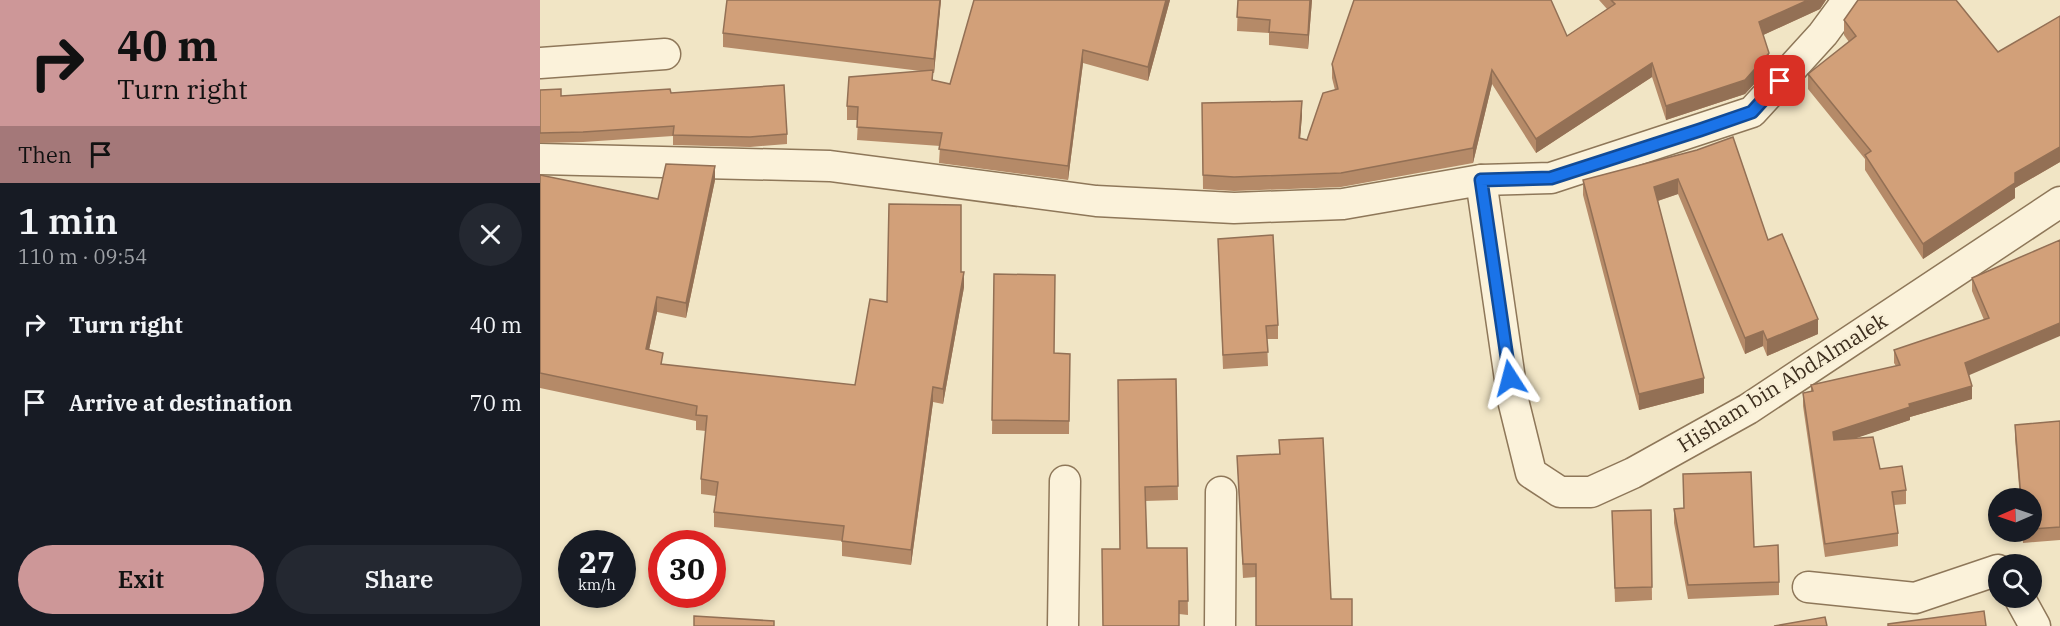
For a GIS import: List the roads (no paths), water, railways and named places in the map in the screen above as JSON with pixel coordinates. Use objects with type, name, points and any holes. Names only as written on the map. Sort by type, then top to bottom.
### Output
[{"type":"street","points":[[540,159],[830,166],[1096,201],[1234,208],[1343,204],[1481,180],[1551,178],[1752,112],[1823,34],[1848,0]]},
{"type":"street","points":[[540,63],[665,54]]},
{"type":"street","name":"Hisham bin AbdAlmalek","points":[[1481,180],[1513,400],[1531,473],[1560,492],[1591,492],[1633,473],[1748,409],[2060,202]]},
{"type":"street","points":[[1063,626],[1065,481]]},
{"type":"street","points":[[1220,626],[1221,492]]},
{"type":"street","points":[[1808,587],[1915,598],[1988,573]]},
{"type":"street","points":[[2025,608],[2035,626]]}]
